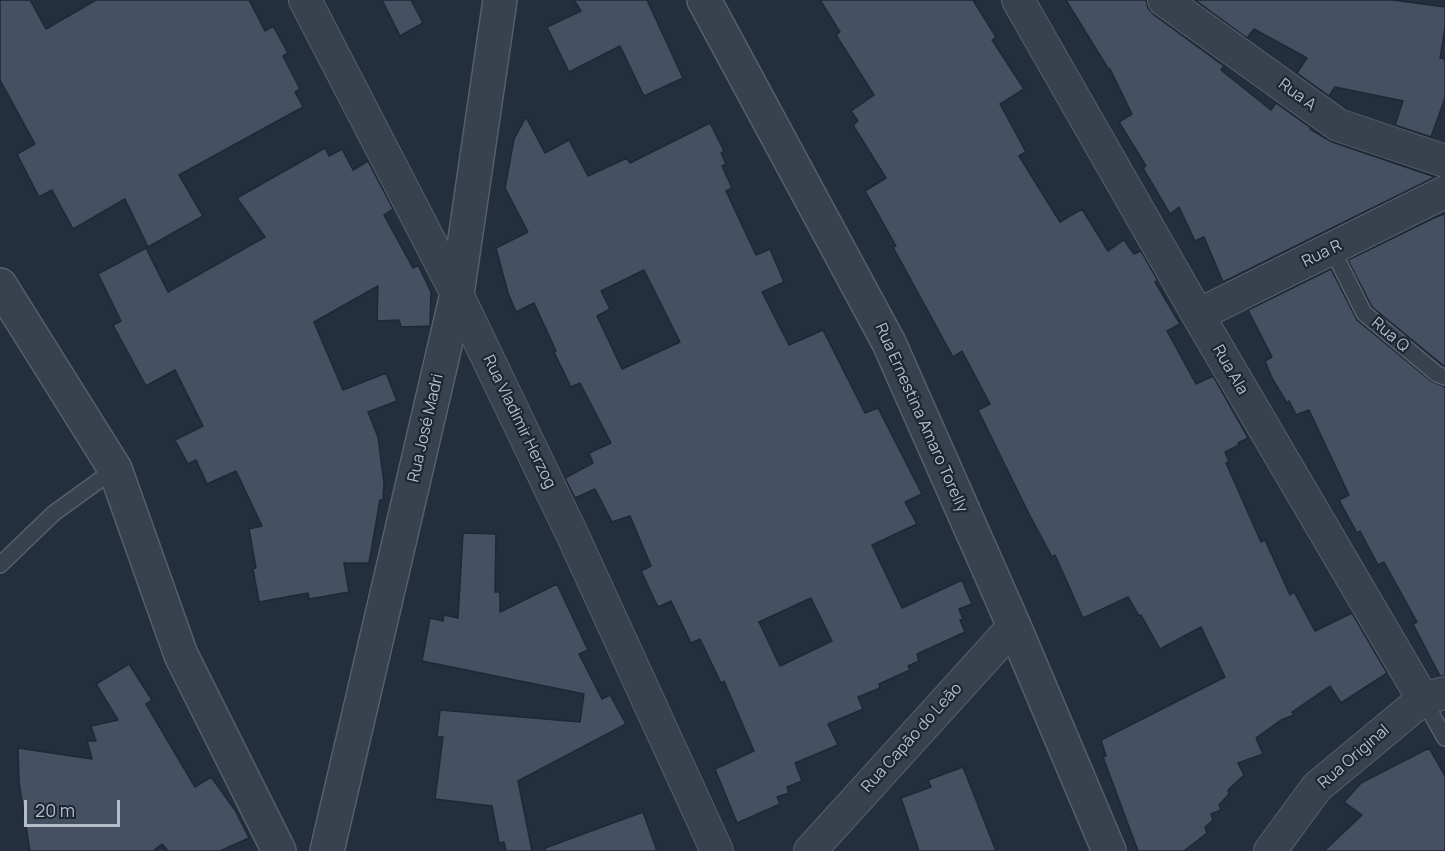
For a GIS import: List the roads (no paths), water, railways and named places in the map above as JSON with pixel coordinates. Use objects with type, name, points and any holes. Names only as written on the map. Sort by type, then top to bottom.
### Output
[{"type":"street","name":"Rua Vladimir Herzog","points":[[305,0],[458,294],[572,534],[717,851]]},
{"type":"street","name":"Rua José Madri","points":[[327,851],[458,294],[500,0]]},
{"type":"street","name":"Rua Ernestina Amaro Torelly","points":[[704,0],[889,343],[1014,626],[1109,851]]},
{"type":"street","name":"Rua Ala","points":[[1018,0],[1198,315],[1434,696]]},
{"type":"street","name":"Rua A","points":[[1164,0],[1338,125],[1445,161]]},
{"type":"street","name":"Rua R","points":[[1198,315],[1445,192]]},
{"type":"street","points":[[0,285],[115,469],[181,655],[279,851]]},
{"type":"street","name":"Rua Capão do Leão","points":[[810,851],[1014,626]]},
{"type":"street","name":"Rua Original","points":[[1270,851],[1317,787],[1434,696]]},
{"type":"lane","name":"Rua Q","points":[[1332,249],[1364,313],[1437,374],[1445,377]]},
{"type":"lane","points":[[0,565],[54,513],[115,469]]},
{"type":"lane","name":"Rua Ala","points":[[1434,696],[1445,738]]}]
